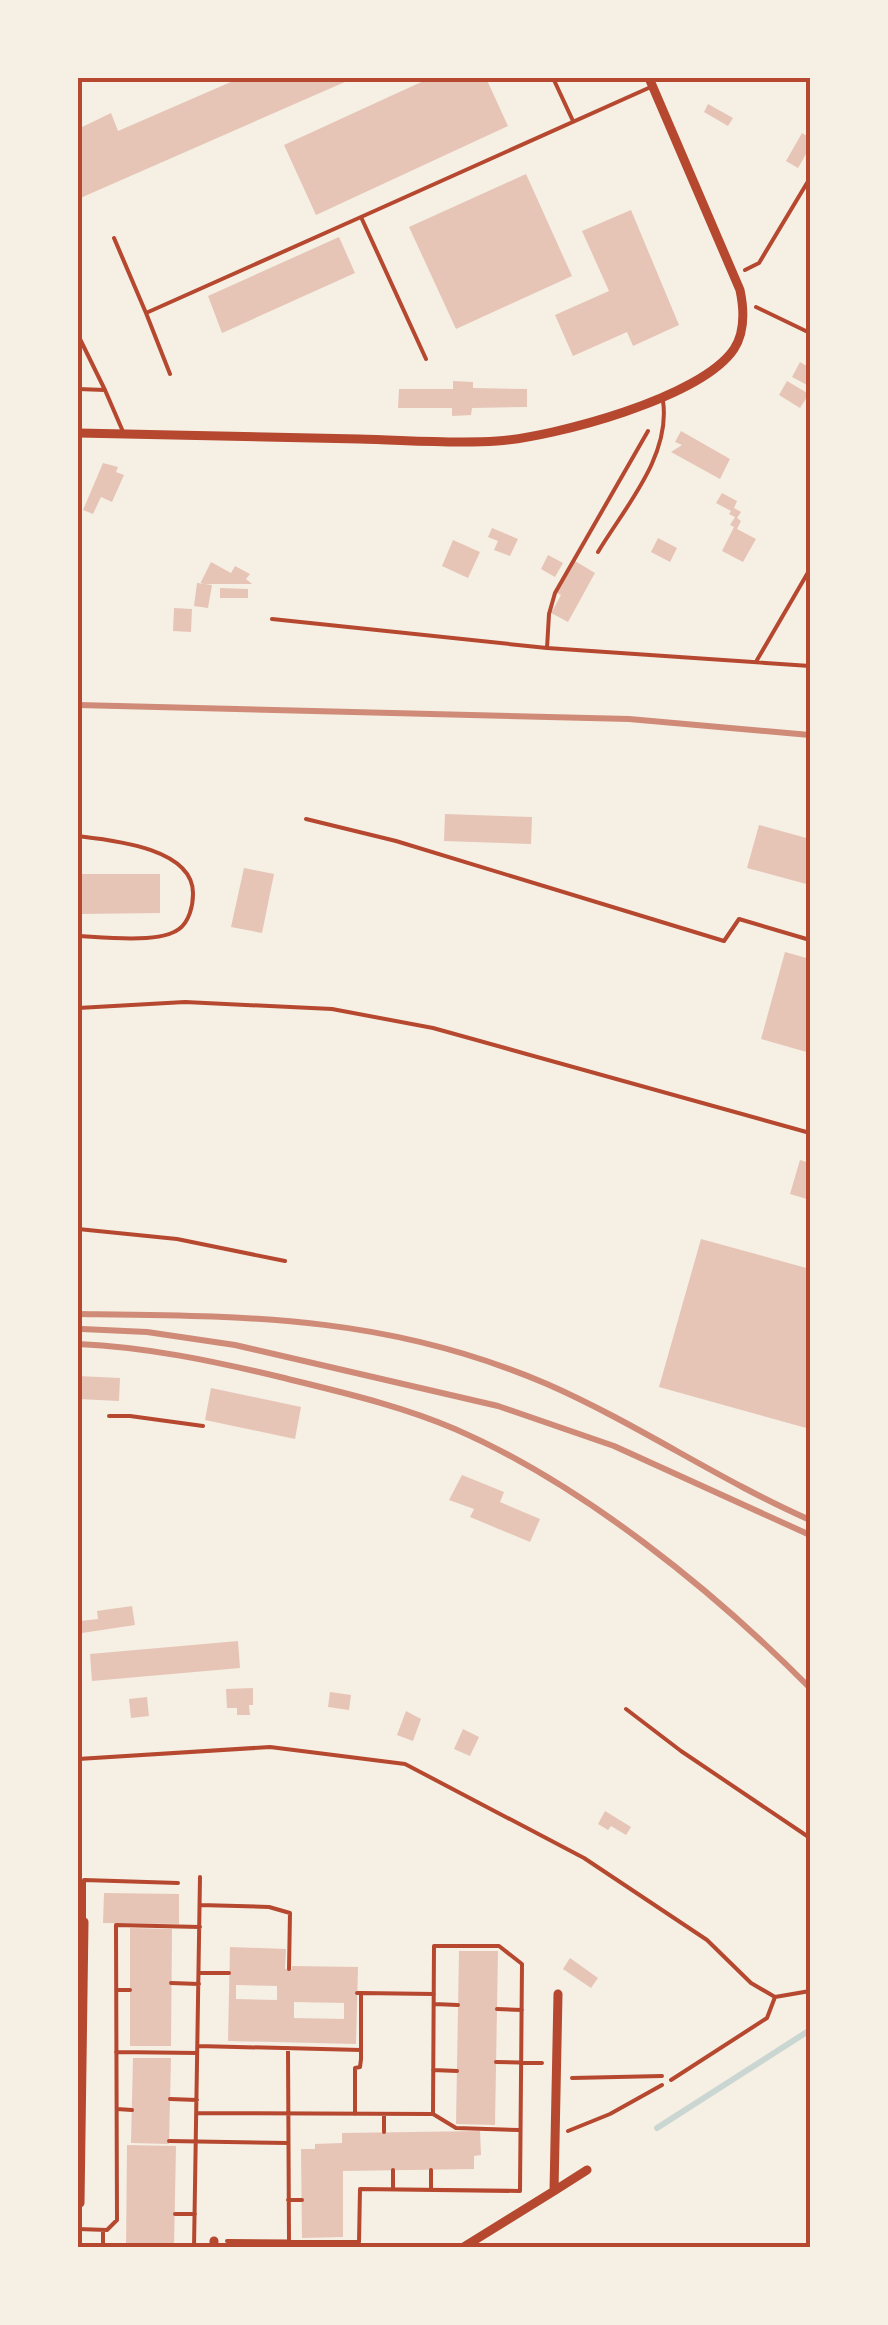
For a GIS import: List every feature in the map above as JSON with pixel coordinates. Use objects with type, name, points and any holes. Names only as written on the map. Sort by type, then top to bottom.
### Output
[{"type":"street","points":[[78,433],[494,442],[586,426],[651,402],[716,366],[739,338],[743,304],[734,271],[651,82]]},
{"type":"street","points":[[78,2202],[84,1922]]},
{"type":"street","points":[[554,2191],[558,1994]]},
{"type":"street","points":[[462,2248],[587,2170]]},
{"type":"lane","points":[[554,78],[573,121]]},
{"type":"lane","points":[[146,313],[573,121],[651,82]]},
{"type":"lane","points":[[360,217],[426,360]]},
{"type":"lane","points":[[114,238],[170,374]]},
{"type":"lane","points":[[78,335],[124,434]]},
{"type":"lane","points":[[78,389],[105,390]]},
{"type":"lane","points":[[598,552],[659,452],[666,418],[663,396]]},
{"type":"lane","points":[[306,818],[396,841],[724,941],[739,919],[810,940]]},
{"type":"lane","points":[[78,836],[125,841],[174,860],[193,884],[193,907],[179,929],[158,937],[78,936]]},
{"type":"lane","points":[[78,1008],[185,1002],[332,1009],[433,1028],[810,1134]]},
{"type":"lane","points":[[626,1709],[810,1838]]},
{"type":"lane","points":[[78,1759],[270,1747],[406,1764],[584,1858],[706,1940],[750,1982],[775,1998],[810,1990]]},
{"type":"lane","points":[[84,1922],[84,1880],[178,1883]]},
{"type":"lane","points":[[671,2080],[767,2018],[775,1998]]},
{"type":"path","points":[[734,271],[759,263],[810,178]]},
{"type":"path","points":[[743,304],[763,308],[810,333]]},
{"type":"path","points":[[548,648],[549,614],[555,592],[653,423],[651,402]]},
{"type":"path","points":[[757,661],[810,570]]},
{"type":"path","points":[[272,619],[548,648],[810,666]]},
{"type":"path","points":[[78,1228],[177,1239],[285,1261]]},
{"type":"path","points":[[109,1416],[204,1426]]},
{"type":"path","points":[[194,2248],[200,1877]]},
{"type":"path","points":[[200,1906],[269,1907],[290,1913],[289,1969]]},
{"type":"path","points":[[78,2230],[103,2230],[116,2220],[117,2212],[116,1925],[200,1927]]},
{"type":"path","points":[[214,2244],[288,2241],[359,2245],[360,2188],[520,2191],[522,1964],[499,1946],[434,1946],[433,2114]]},
{"type":"path","points":[[199,1973],[229,1973]]},
{"type":"path","points":[[172,1983],[199,1984]]},
{"type":"path","points":[[116,1990],[130,1990]]},
{"type":"path","points":[[355,2114],[354,2068],[360,2067],[361,2050],[359,1994],[434,1994]]},
{"type":"path","points":[[434,2004],[458,2005]]},
{"type":"path","points":[[497,2009],[522,2010]]},
{"type":"path","points":[[288,2048],[288,2241]]},
{"type":"path","points":[[116,2052],[361,2050]]},
{"type":"path","points":[[496,2062],[556,2063]]},
{"type":"path","points":[[433,2070],[457,2071]]},
{"type":"path","points":[[556,2079],[658,2074],[671,2080]]},
{"type":"path","points":[[555,2136],[610,2114],[671,2080]]},
{"type":"path","points":[[170,2099],[197,2100]]},
{"type":"path","points":[[117,2109],[132,2110]]},
{"type":"path","points":[[197,2113],[433,2114],[456,2128],[520,2130]]},
{"type":"path","points":[[384,2114],[384,2132]]},
{"type":"path","points":[[169,2141],[288,2143]]},
{"type":"path","points":[[392,2170],[393,2189]]},
{"type":"path","points":[[431,2170],[431,2190]]},
{"type":"path","points":[[288,2200],[302,2200]]},
{"type":"path","points":[[117,2202],[126,2202]]},
{"type":"path","points":[[117,2212],[126,2213]]},
{"type":"path","points":[[174,2214],[195,2214]]},
{"type":"path","points":[[103,2230],[103,2248]]},
{"type":"building","points":[[240,78],[354,78],[78,199],[78,149],[82,147],[78,129],[111,113],[118,131]]},
{"type":"building","points":[[430,78],[486,78],[508,126],[316,215],[284,145]]},
{"type":"building","points":[[708,104],[733,118],[728,126],[704,112]]},
{"type":"building","points":[[802,133],[810,138],[810,147],[798,168],[786,161]]},
{"type":"building","points":[[526,174],[572,276],[456,329],[409,227]]},
{"type":"building","points":[[631,210],[679,325],[633,346],[627,332],[573,356],[555,315],[609,291],[582,231]]},
{"type":"building","points":[[339,237],[355,273],[222,333],[208,296]]},
{"type":"building","points":[[800,362],[810,368],[809,386],[792,377]]},
{"type":"building","points":[[453,381],[473,382],[473,388],[527,389],[527,407],[472,408],[471,415],[452,416],[452,408],[398,408],[399,389],[453,389]]},
{"type":"building","points":[[787,381],[809,394],[800,408],[779,395]]},
{"type":"building","points":[[681,431],[730,459],[720,479],[671,452],[682,445],[675,442]]},
{"type":"building","points":[[103,463],[118,467],[116,472],[124,475],[112,502],[101,497],[93,514],[83,510]]},
{"type":"building","points":[[722,493],[737,501],[734,508],[741,512],[737,518],[741,521],[737,529],[756,539],[743,562],[722,551],[735,517],[716,503]]},
{"type":"building","points":[[492,528],[518,539],[510,556],[494,550],[498,541],[488,537]]},
{"type":"building","points":[[658,538],[677,548],[670,562],[651,552]]},
{"type":"building","points":[[453,540],[480,552],[468,578],[442,566]]},
{"type":"building","points":[[548,555],[563,563],[555,577],[541,569]]},
{"type":"building","points":[[575,561],[595,573],[568,622],[551,613]]},
{"type":"building","points":[[211,562],[231,573],[235,566],[250,574],[246,579],[252,584],[200,584]]},
{"type":"building","points":[[197,583],[212,585],[208,608],[194,606]]},
{"type":"building","points":[[220,588],[248,589],[248,598],[220,598]]},
{"type":"building","points":[[174,608],[192,609],[191,632],[173,631]]},
{"type":"building","points":[[445,814],[532,817],[531,844],[444,841]]},
{"type":"building","points":[[759,825],[810,839],[810,885],[747,868]]},
{"type":"building","points":[[244,868],[274,874],[262,933],[231,927]]},
{"type":"building","points":[[78,874],[160,874],[160,913],[78,914]]},
{"type":"building","points":[[785,952],[810,959],[810,1053],[761,1039]]},
{"type":"building","points":[[800,1160],[810,1163],[810,1200],[790,1194]]},
{"type":"building","points":[[701,1239],[810,1269],[810,1429],[659,1387]]},
{"type":"building","points":[[78,1376],[120,1378],[119,1401],[78,1399]]},
{"type":"building","points":[[211,1388],[301,1407],[295,1439],[205,1420]]},
{"type":"building","points":[[462,1475],[504,1492],[500,1502],[540,1519],[530,1542],[470,1517],[474,1509],[449,1500]]},
{"type":"building","points":[[132,1606],[135,1625],[82,1633],[80,1621],[98,1619],[97,1611]]},
{"type":"building","points":[[238,1641],[240,1668],[92,1681],[90,1654]]},
{"type":"building","points":[[253,1688],[250,1715],[237,1715],[237,1708],[227,1708],[226,1689]]},
{"type":"building","points":[[330,1692],[351,1695],[349,1710],[328,1707]]},
{"type":"building","points":[[147,1697],[149,1716],[131,1718],[129,1699]]},
{"type":"building","points":[[406,1711],[421,1719],[413,1741],[397,1735]]},
{"type":"building","points":[[463,1729],[479,1737],[470,1756],[454,1749]]},
{"type":"building","points":[[605,1811],[631,1827],[626,1835],[598,1824]]},
{"type":"building","points":[[104,1893],[179,1894],[179,1924],[103,1923]]},
{"type":"building","points":[[130,1928],[172,1929],[171,2046],[130,2046]]},
{"type":"building","points":[[230,1947],[286,1949],[285,1969],[358,1967],[356,2044],[228,2041]],"holes":[[[236,1985],[277,1986],[277,2000],[236,1999]],[[294,2002],[344,2003],[344,2019],[294,2018]]]},
{"type":"building","points":[[459,1951],[498,1951],[495,2125],[456,2124]]},
{"type":"building","points":[[570,1958],[598,1978],[591,1988],[563,1969]]},
{"type":"building","points":[[133,2058],[171,2058],[169,2144],[131,2143]]},
{"type":"building","points":[[480,2131],[481,2155],[474,2156],[474,2169],[343,2171],[343,2237],[302,2238],[301,2149],[342,2143],[342,2133]]},
{"type":"building","points":[[127,2145],[176,2146],[174,2248],[126,2248]]},
{"type":"waterway","points":[[657,2128],[810,2030]]},
{"type":"railway","points":[[78,705],[629,719],[810,735]]},
{"type":"railway","points":[[78,1314],[258,1319],[373,1332],[430,1344],[547,1384],[810,1520]]},
{"type":"railway","points":[[82,1329],[147,1332],[235,1345],[498,1406],[614,1446],[810,1535]]},
{"type":"railway","points":[[78,1344],[155,1352],[255,1371],[369,1400],[455,1429],[551,1479],[644,1543],[732,1614],[810,1688]]}]
